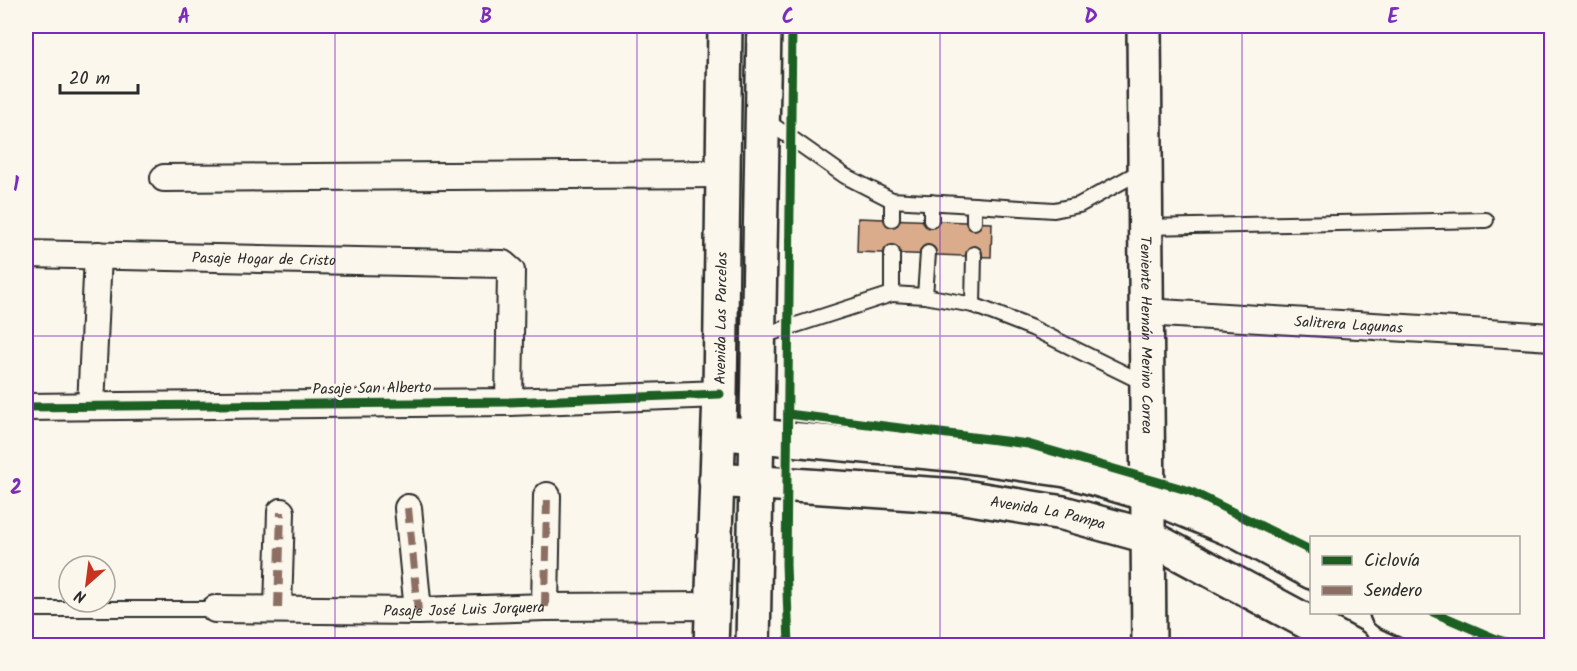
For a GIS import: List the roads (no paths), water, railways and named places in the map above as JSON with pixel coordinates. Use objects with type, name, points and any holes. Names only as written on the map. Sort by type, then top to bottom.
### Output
[{"type":"street","name":"Avenida Las Parcelas","points":[[711,645],[720,394],[725,26]]},
{"type":"street","points":[[753,645],[764,26]]},
{"type":"street","name":"Teniente Hernán Merino Correa","points":[[1144,26],[1144,312],[1149,645]]},
{"type":"street","points":[[164,178],[722,174]]},
{"type":"street","name":"Pasaje Hogar de Cristo","points":[[26,254],[503,264],[511,271],[509,402]]},
{"type":"street","points":[[91,406],[98,255]]},
{"type":"street","name":"Salitrera Lagunas","points":[[1144,312],[1551,337]]},
{"type":"street","name":"Pasaje San Alberto","points":[[26,407],[509,402],[720,394]]},
{"type":"street","points":[[718,434],[757,435],[961,455],[1055,468],[1147,494],[1238,532],[1310,571]]},
{"type":"street","name":"Avenida La Pampa","points":[[716,480],[958,496],[1063,513],[1148,536],[1352,645]]},
{"type":"street","points":[[545,606],[547,496]]},
{"type":"street","points":[[408,508],[418,611]]},
{"type":"street","points":[[278,608],[281,512]]},
{"type":"street","name":"Pasaje José Luis Jorquera","points":[[215,609],[418,611],[545,606],[712,606]]},
{"type":"street","points":[[1392,614],[1460,645]]},
{"type":"lane","points":[[762,118],[845,176],[892,200],[1054,210],[1079,205],[1144,169]]},
{"type":"lane","points":[[892,200],[892,219]]},
{"type":"lane","points":[[931,202],[931,220]]},
{"type":"lane","points":[[974,205],[974,222]]},
{"type":"lane","points":[[1144,227],[1486,220]]},
{"type":"lane","points":[[892,253],[892,294]]},
{"type":"lane","points":[[925,296],[928,253]]},
{"type":"lane","points":[[973,304],[974,254]]},
{"type":"lane","points":[[759,337],[892,294],[925,296],[973,304],[1032,328],[1146,384]]},
{"type":"lane","points":[[26,609],[215,609]]}]
